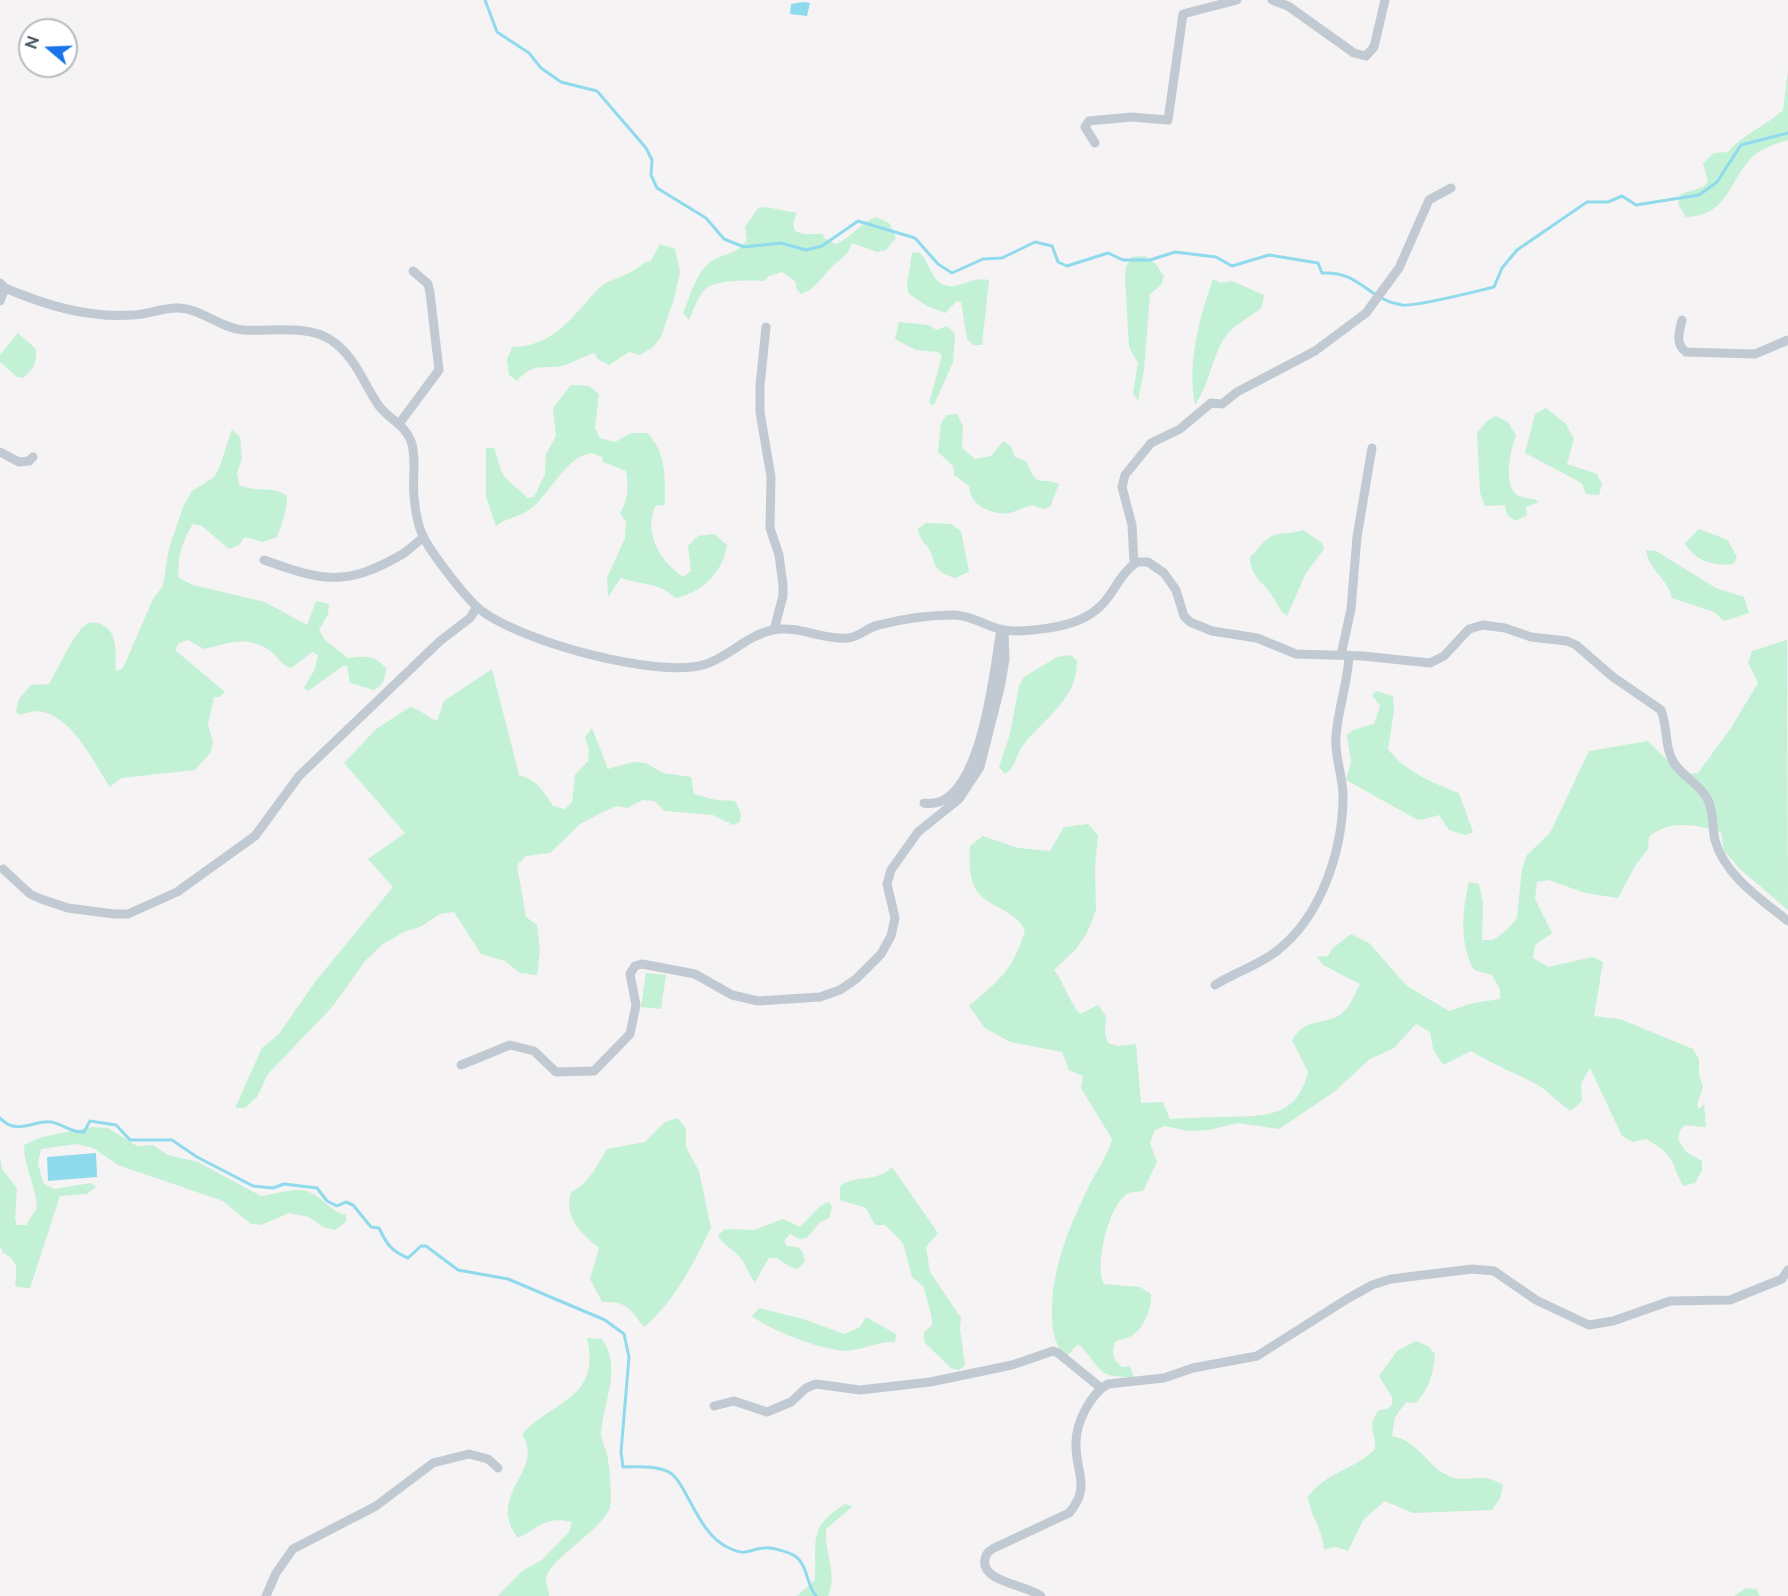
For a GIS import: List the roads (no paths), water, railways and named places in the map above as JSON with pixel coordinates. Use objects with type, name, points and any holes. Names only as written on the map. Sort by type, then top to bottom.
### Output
[{"type":"street","points":[[1095,143],[1085,127],[1089,121],[1131,117],[1168,120],[1182,14],[1237,0]]},
{"type":"street","points":[[1272,0],[1288,6],[1354,53],[1366,56],[1374,47],[1384,0]]},
{"type":"street","points":[[0,301],[3,286],[52,307],[97,314],[135,315],[176,307],[235,329],[306,331],[320,334],[346,352],[358,368],[379,406],[408,434],[412,448],[415,508],[423,538],[477,607],[494,618],[556,645],[623,663],[683,668],[706,664],[740,643],[774,630],[789,629],[844,638],[857,636],[880,624],[954,615],[1002,630],[1055,627],[1085,617],[1106,602],[1134,563],[1132,525],[1122,487],[1129,469],[1151,443],[1180,429],[1211,403],[1222,404],[1237,392],[1315,351],[1366,313],[1406,257],[1429,200],[1451,188]]},
{"type":"street","points":[[399,424],[439,370],[428,284],[413,271]]},
{"type":"street","points":[[1682,320],[1678,340],[1680,348],[1686,352],[1755,354],[1788,339]]},
{"type":"street","points":[[766,327],[760,405],[771,477],[770,528],[779,555],[783,585],[774,630]]},
{"type":"street","points":[[1215,985],[1269,957],[1287,943],[1315,903],[1327,878],[1343,821],[1344,795],[1336,753],[1336,736],[1347,686],[1345,655],[1357,537],[1372,447]]},
{"type":"street","points":[[0,452],[19,462],[33,458]]},
{"type":"street","points":[[264,560],[299,573],[347,578],[402,555],[423,538]]},
{"type":"street","points":[[1134,563],[1148,562],[1164,573],[1176,590],[1184,616],[1200,628],[1257,638],[1296,654],[1345,655],[1430,663],[1444,656],[1469,629],[1483,625],[1531,636],[1567,641],[1580,647],[1613,677],[1661,710],[1668,750],[1674,763],[1707,796],[1711,807],[1715,840],[1722,857],[1738,878],[1788,921]]},
{"type":"street","points":[[3,869],[30,894],[68,908],[128,914],[177,892],[255,836],[298,776],[440,641],[470,618],[477,607]]},
{"type":"street","points":[[924,803],[936,802],[947,797],[969,772],[988,707],[1002,630]]},
{"type":"street","points":[[461,1065],[510,1045],[534,1051],[556,1072],[594,1071],[630,1034],[636,1005],[630,974],[635,966],[642,964],[695,974],[745,1000],[807,999],[831,994],[846,987],[881,954],[891,936],[895,918],[887,884],[891,870],[918,832],[950,808],[975,777],[1000,688],[1005,660],[1002,630]]},
{"type":"street","points":[[1041,1596],[1033,1590],[992,1576],[984,1564],[986,1556],[994,1548],[1069,1513],[1076,1505],[1082,1487],[1076,1442],[1083,1416],[1101,1388],[1108,1384],[1164,1378],[1193,1368],[1257,1356],[1347,1299],[1372,1285],[1391,1279],[1472,1269],[1494,1271],[1536,1300],[1589,1325],[1613,1321],[1670,1301],[1730,1300],[1778,1281],[1788,1270]]},
{"type":"street","points":[[714,1406],[734,1401],[767,1412],[791,1402],[806,1388],[816,1384],[860,1390],[930,1382],[1012,1365],[1053,1351],[1101,1388]]},
{"type":"street","points":[[266,1596],[276,1573],[293,1549],[376,1506],[433,1463],[469,1454],[488,1459],[498,1468]]},
{"type":"water","points":[[810,3],[807,16],[790,14],[791,4]]},
{"type":"water","points":[[96,1153],[97,1177],[48,1181],[47,1157]]},
{"type":"waterway","points":[[485,0],[497,32],[529,53],[541,68],[561,82],[597,91],[646,148],[652,160],[651,175],[657,188],[706,218],[724,239],[744,247],[781,243],[806,250],[822,246],[858,221],[915,238],[938,264],[952,273],[983,259],[1002,258],[1035,242],[1052,246],[1058,262],[1067,266],[1108,253],[1123,260],[1150,260],[1175,252],[1216,257],[1232,266],[1269,255],[1318,263],[1322,273],[1346,276],[1390,302],[1402,305],[1420,304],[1494,287],[1502,268],[1517,250],[1587,202],[1608,202],[1622,196],[1636,205],[1699,195],[1717,182],[1741,145],[1788,133]]},
{"type":"waterway","points":[[0,1118],[13,1126],[51,1122],[79,1132],[84,1132],[90,1121],[116,1125],[130,1140],[172,1140],[197,1157],[253,1186],[273,1188],[284,1184],[317,1188],[327,1201],[337,1206],[346,1202],[353,1205],[371,1227],[379,1228],[393,1249],[408,1258],[421,1246],[426,1246],[458,1270],[508,1279],[605,1320],[624,1334],[629,1357],[621,1452],[623,1467],[653,1467],[669,1472],[681,1486],[709,1532],[729,1548],[744,1552],[771,1548],[795,1556],[805,1569],[816,1596]]}]
